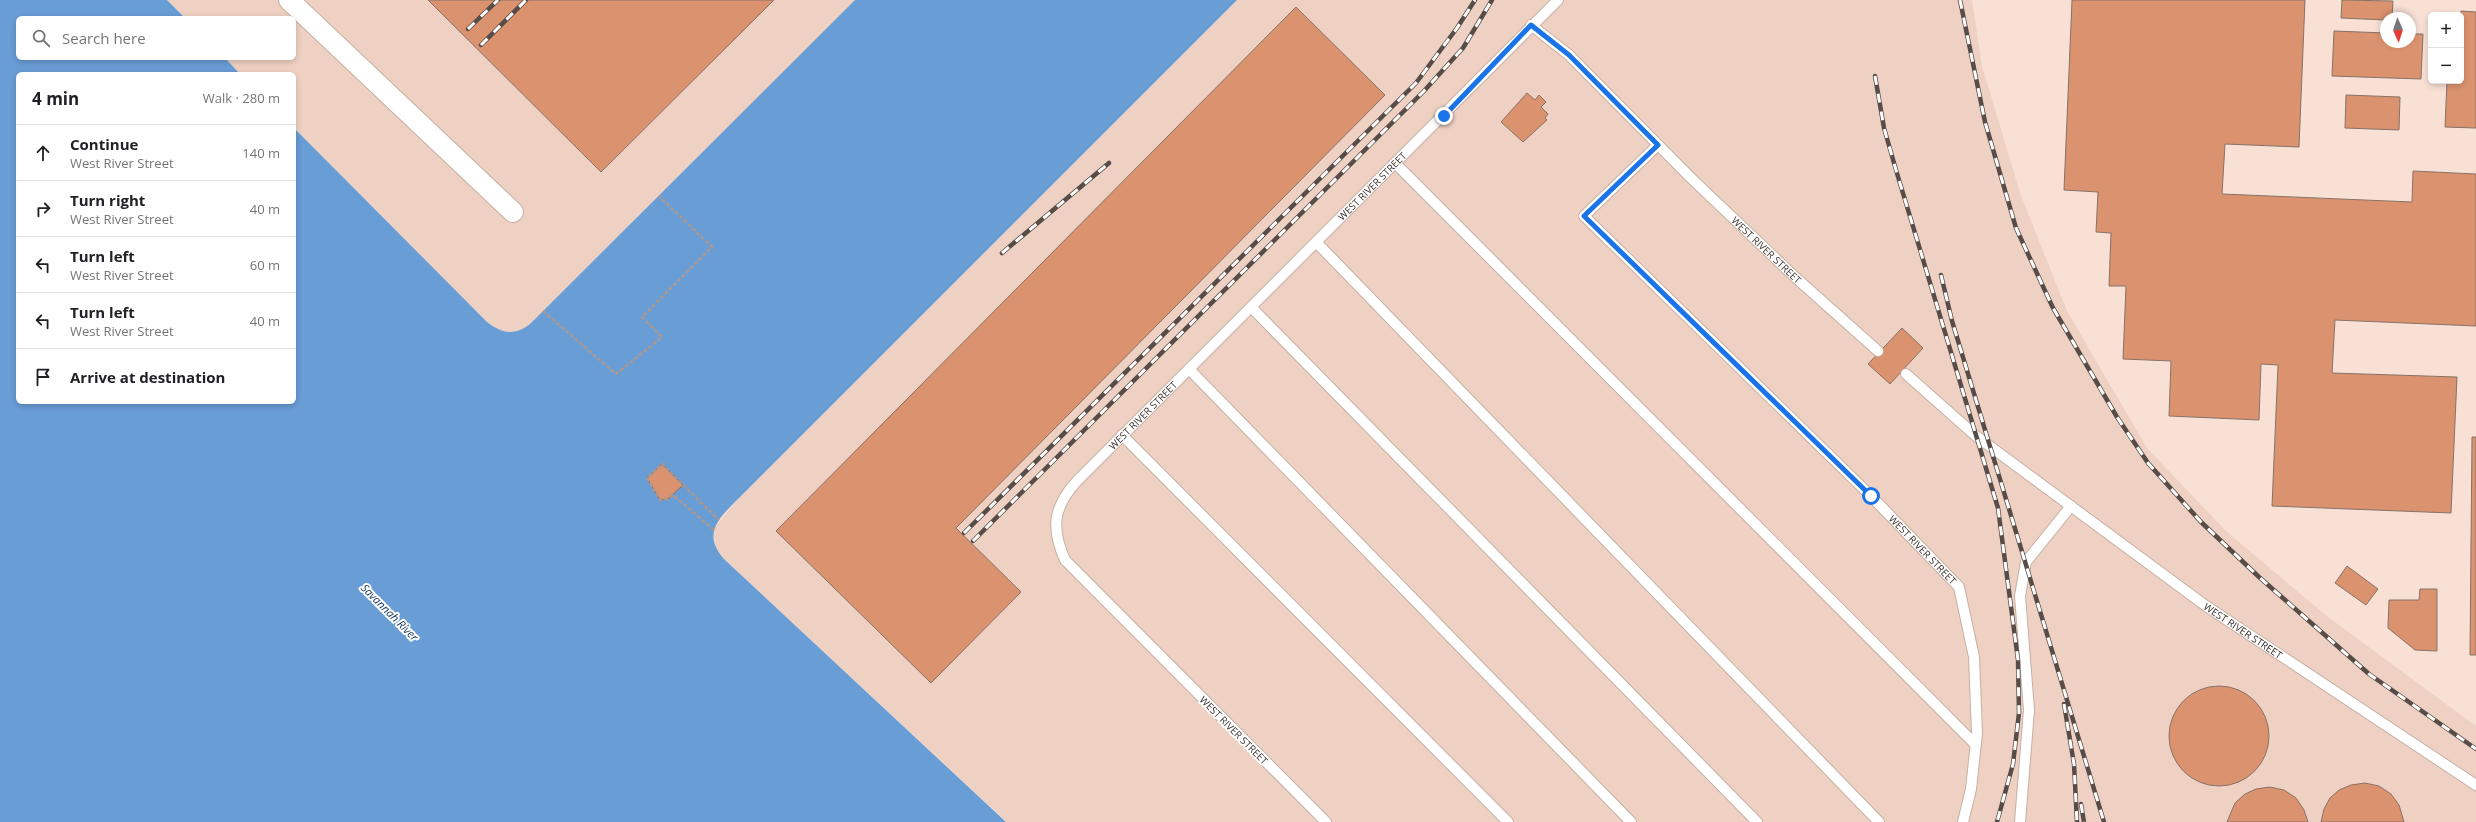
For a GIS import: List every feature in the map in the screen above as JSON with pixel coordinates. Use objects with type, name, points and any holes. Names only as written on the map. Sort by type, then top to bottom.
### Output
[{"type":"street","points":[[289,0],[513,212]]},
{"type":"lane","name":"WEST RIVER STREET","points":[[1326,822],[1065,560],[1057,542],[1056,514],[1063,496],[1122,435],[1531,25],[1558,0]]},
{"type":"lane","name":"WEST RIVER STREET","points":[[1531,25],[1569,55],[1658,145],[1795,277],[1878,351]]},
{"type":"lane","name":"WEST RIVER STREET","points":[[1658,145],[1584,216],[1871,496],[1959,587],[1974,657],[1975,744],[1971,789],[1964,822]]},
{"type":"lane","points":[[1395,163],[1975,744]]},
{"type":"lane","points":[[1316,242],[1879,822]]},
{"type":"lane","points":[[1251,306],[1757,822]]},
{"type":"lane","points":[[1189,369],[1631,822]]},
{"type":"lane","name":"WEST RIVER STREET","points":[[1906,374],[1976,436],[2206,606],[2476,785]]},
{"type":"lane","points":[[1122,435],[1508,822]]},
{"type":"lane","points":[[2020,822],[2029,710],[2020,596],[2026,562],[2071,506]]},
{"type":"path","points":[[544,311],[616,374],[662,337],[642,317],[712,247],[659,196]]},
{"type":"path","points":[[714,530],[673,495],[668,499],[660,500],[647,478],[662,464],[719,520]]},
{"type":"shaded area","points":[[167,0],[855,0],[531,323],[520,331],[509,332],[497,330],[487,322],[296,130],[296,72],[238,72],[227,60],[296,60],[296,16],[183,16]]},
{"type":"shaded area","points":[[1237,0],[1972,0],[1982,66],[2020,193],[2067,311],[2147,448],[2227,532],[2328,617],[2476,726],[2476,822],[1007,822],[725,560],[716,548],[713,534],[715,527],[738,499]]},
{"type":"water","name":"Savannah River","points":[[0,0],[167,0],[183,16],[16,16],[16,60],[227,60],[238,72],[16,72],[16,404],[296,404],[296,130],[487,322],[498,329],[514,332],[531,323],[855,0],[1237,0],[731,506],[715,527],[714,542],[718,551],[725,560],[1006,822],[0,822]]},
{"type":"building","points":[[428,0],[774,0],[601,172]]},
{"type":"building","points":[[2072,0],[2305,0],[2299,147],[2225,144],[2222,194],[2412,202],[2413,171],[2476,174],[2476,326],[2335,320],[2332,373],[2457,377],[2451,513],[2272,506],[2278,365],[2261,364],[2259,420],[2169,416],[2171,361],[2123,359],[2126,286],[2109,286],[2111,233],[2096,232],[2098,192],[2064,190]]},
{"type":"building","points":[[2342,0],[2393,1],[2392,12],[2380,12],[2380,20],[2341,18]]},
{"type":"building","points":[[1296,7],[1385,95],[956,528],[1021,592],[931,683],[776,531]]},
{"type":"building","points":[[2461,11],[2476,12],[2476,128],[2445,127],[2447,84],[2464,84],[2464,12]]},
{"type":"building","points":[[2334,31],[2380,33],[2380,48],[2416,48],[2416,34],[2423,34],[2421,79],[2332,76]]},
{"type":"building","points":[[1527,93],[1535,100],[1539,95],[1546,102],[1541,107],[1548,114],[1545,118],[1547,120],[1523,142],[1501,122]]},
{"type":"building","points":[[2346,95],[2400,97],[2399,130],[2345,128]]},
{"type":"building","points":[[1902,328],[1923,348],[1890,384],[1868,364]]},
{"type":"building","points":[[2472,437],[2476,437],[2476,655],[2470,655]]},
{"type":"building","points":[[662,464],[683,485],[668,499],[660,500],[647,478]]},
{"type":"building","points":[[2347,566],[2378,589],[2366,605],[2335,583]]},
{"type":"building","points":[[2420,589],[2437,589],[2437,651],[2415,650],[2388,628],[2389,600],[2419,600]]},
{"type":"building","points":[[2219,686],[2238,690],[2254,701],[2265,717],[2269,736],[2265,755],[2254,771],[2238,782],[2219,786],[2200,782],[2184,771],[2173,755],[2169,736],[2173,717],[2184,701],[2200,690]]},
{"type":"building","points":[[2365,783],[2379,786],[2391,794],[2399,805],[2404,822],[2321,822],[2324,809],[2330,798],[2339,790],[2351,785]]},
{"type":"building","points":[[2270,787],[2284,790],[2296,798],[2304,810],[2308,822],[2227,822],[2235,803],[2245,794],[2256,789]]},
{"type":"railway","points":[[468,29],[498,0]]},
{"type":"railway","points":[[481,45],[526,0]]},
{"type":"railway","points":[[964,533],[1416,83],[1457,28],[1475,0]]},
{"type":"railway","points":[[973,541],[1424,91],[1463,48],[1492,0]]},
{"type":"railway","points":[[1960,0],[1985,122],[2016,228],[2053,308],[2117,417],[2148,463],[2201,522],[2259,577],[2369,674],[2476,749]]},
{"type":"railway","points":[[1875,76],[1884,128],[1998,508],[2018,660],[2019,713],[2013,764],[1997,822]]},
{"type":"railway","points":[[1002,253],[1109,163]]},
{"type":"railway","points":[[1941,275],[1952,321],[2104,822]]},
{"type":"railway","points":[[2064,704],[2074,764],[2077,822]]},
{"type":"railway","points":[[2081,804],[2084,822]]},
{"type":"route","points":[[1444,116],[1531,25],[1569,55],[1658,145],[1584,216],[1871,496]]}]
